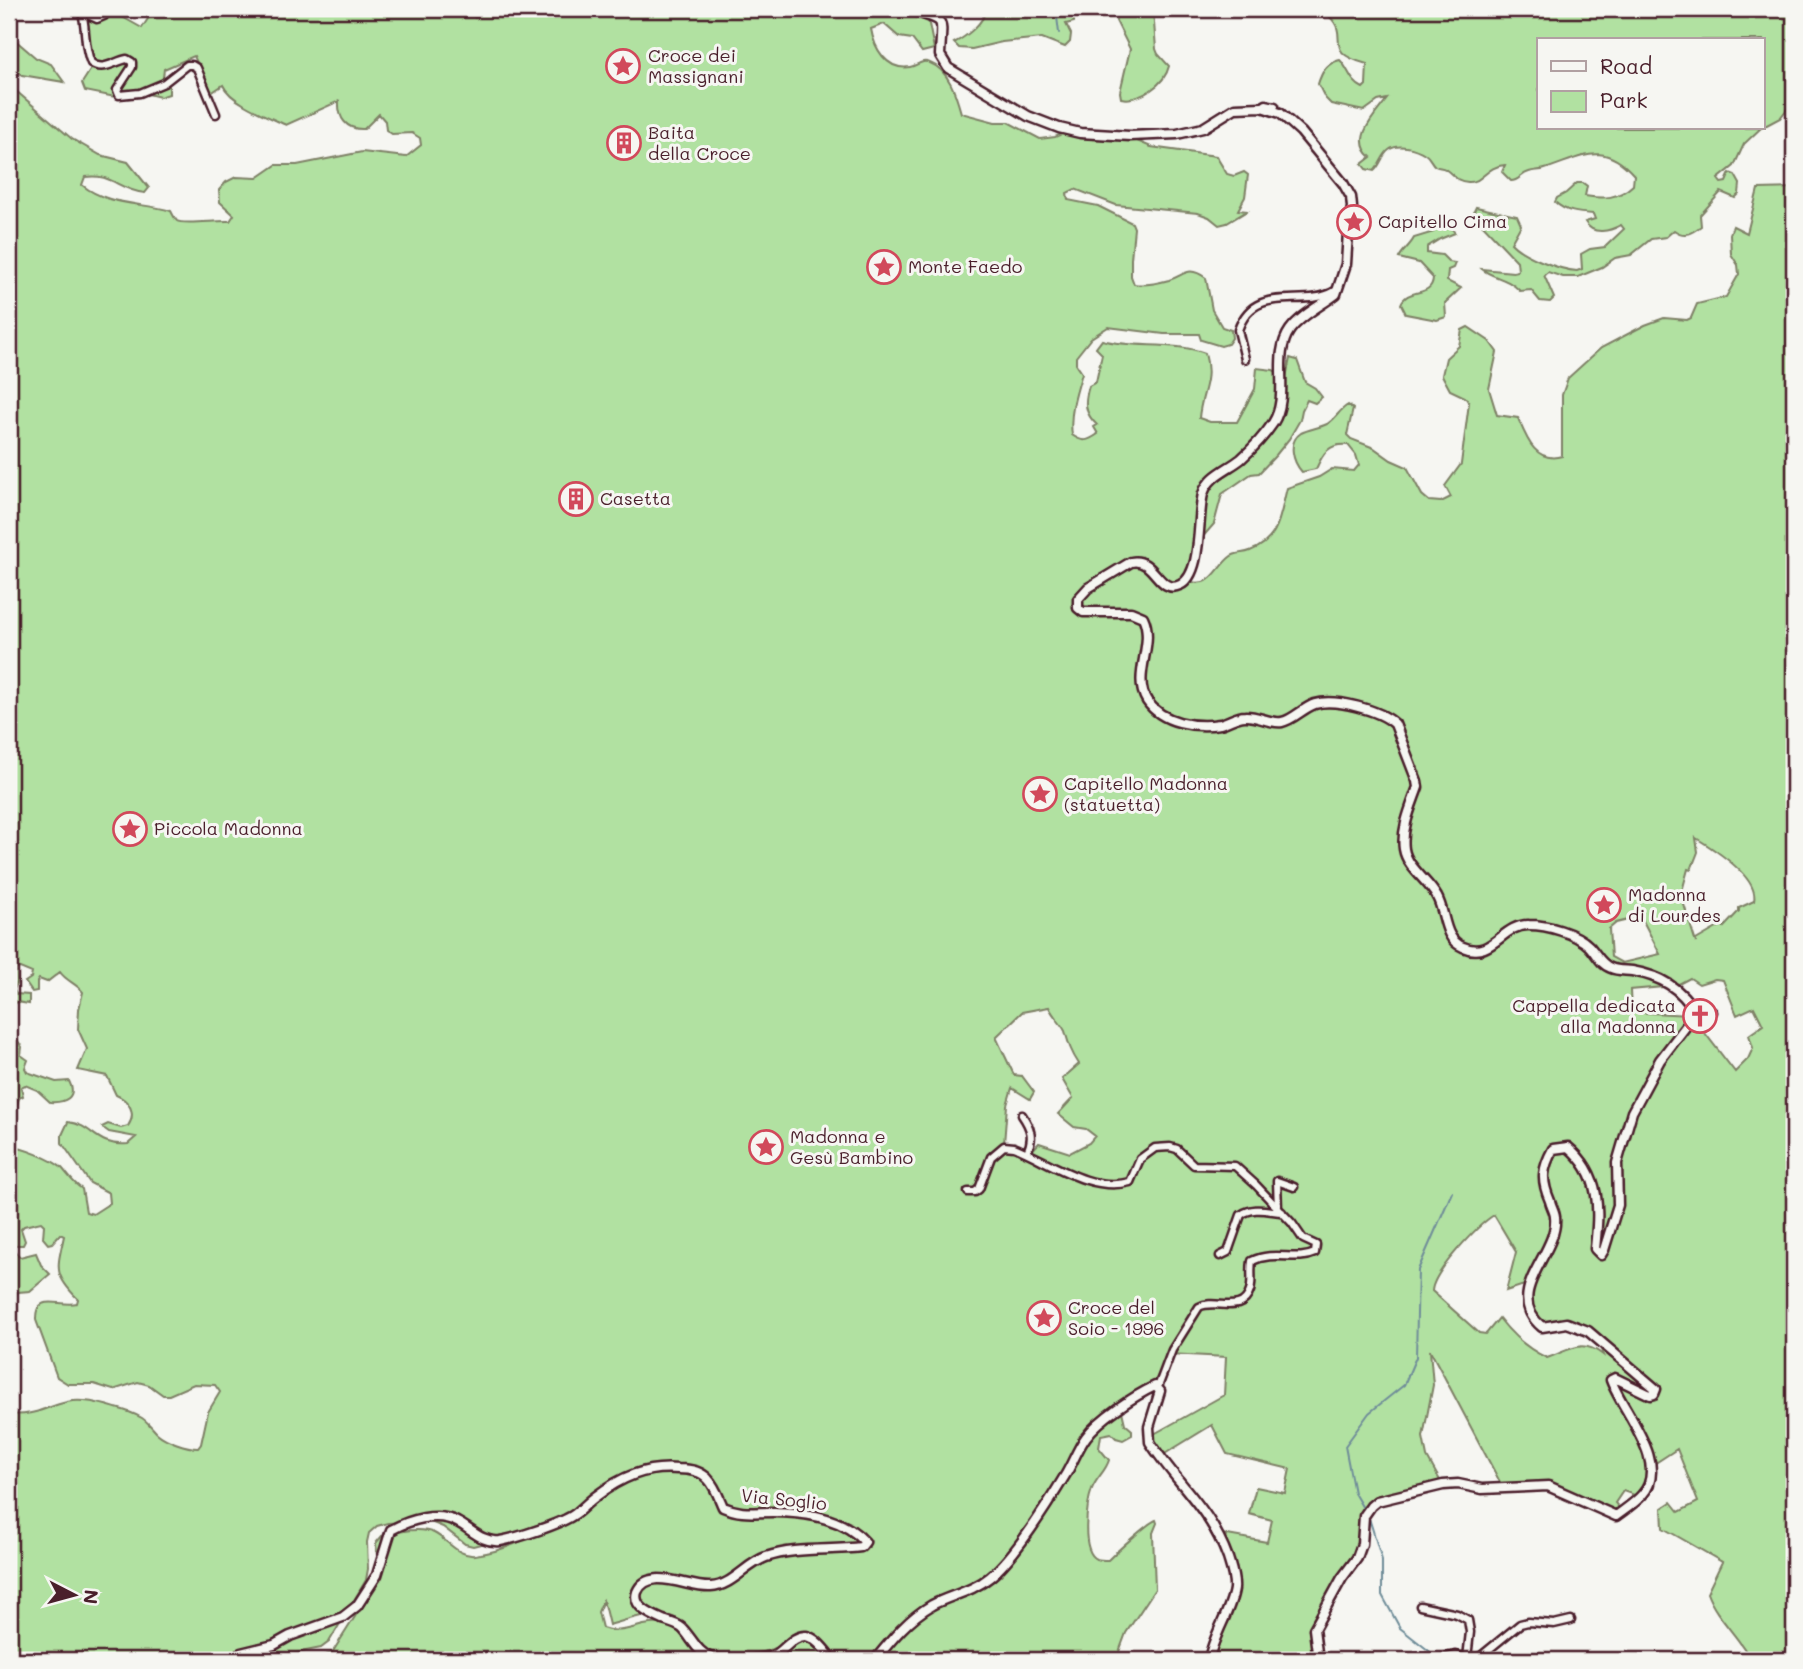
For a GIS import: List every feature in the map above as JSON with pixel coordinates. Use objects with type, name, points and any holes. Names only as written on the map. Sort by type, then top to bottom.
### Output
[{"type":"street","points":[[82,10],[97,19],[104,16],[108,9]]},
{"type":"street","points":[[909,9],[932,15],[941,23],[943,33],[940,55],[948,68],[1019,111],[1059,128],[1080,133],[1118,136],[1177,134],[1202,128],[1235,108],[1262,107],[1280,113],[1296,126],[1349,194],[1352,204],[1346,264],[1339,288],[1336,294],[1299,320],[1285,338],[1280,409],[1272,424],[1241,458],[1217,474],[1203,491],[1196,560],[1189,578],[1179,586],[1169,586],[1163,583],[1147,564],[1132,562],[1088,588],[1078,599],[1078,608],[1083,612],[1131,612],[1143,617],[1147,634],[1142,675],[1144,696],[1154,709],[1170,720],[1196,724],[1221,724],[1247,715],[1280,722],[1317,704],[1331,703],[1348,705],[1388,718],[1395,724],[1418,780],[1405,828],[1404,849],[1406,856],[1439,900],[1450,936],[1463,947],[1474,950],[1486,949],[1513,928],[1531,925],[1577,937],[1587,943],[1603,963],[1611,968],[1653,975],[1675,988],[1688,999],[1696,1013]]},
{"type":"street","points":[[82,10],[87,55],[91,63],[101,67],[127,59],[132,62],[132,68],[117,90],[119,95],[141,93],[164,83],[187,65],[192,65],[197,68],[216,114]]},
{"type":"street","points":[[1262,107],[1266,104],[1275,106]]},
{"type":"street","points":[[1245,359],[1238,330],[1246,313],[1255,306],[1281,298],[1313,299],[1339,288]]},
{"type":"street","points":[[1696,1013],[1713,1012]]},
{"type":"street","points":[[1318,1660],[1314,1629],[1342,1578],[1357,1558],[1362,1544],[1364,1516],[1370,1506],[1377,1502],[1443,1485],[1458,1484],[1482,1489],[1532,1485],[1548,1486],[1612,1516],[1620,1514],[1642,1495],[1652,1478],[1648,1453],[1611,1381],[1615,1378],[1650,1395],[1656,1392],[1656,1389],[1588,1331],[1567,1323],[1542,1327],[1532,1319],[1527,1304],[1531,1278],[1553,1233],[1555,1216],[1542,1172],[1553,1149],[1568,1147],[1581,1158],[1592,1179],[1599,1207],[1595,1249],[1601,1255],[1618,1205],[1618,1163],[1632,1112],[1660,1060],[1696,1013]]},
{"type":"street","points":[[1023,1115],[1029,1124],[1032,1140],[1027,1152]]},
{"type":"street","points":[[968,1192],[979,1189],[985,1169],[995,1151],[1004,1146],[1027,1152],[1090,1181],[1128,1183],[1146,1153],[1155,1148],[1170,1147],[1177,1149],[1194,1164],[1234,1166],[1280,1210],[1303,1239],[1316,1245],[1315,1253],[1307,1256],[1268,1256],[1252,1261],[1250,1292],[1246,1298],[1232,1306],[1211,1303],[1199,1307],[1172,1350],[1158,1387],[1160,1391],[1149,1427],[1150,1442],[1205,1510],[1222,1542],[1234,1575],[1234,1590],[1212,1645],[1209,1660]]},
{"type":"street","points":[[1280,1210],[1277,1181],[1294,1187]]},
{"type":"street","points":[[1220,1256],[1228,1252],[1241,1214],[1258,1209],[1280,1210]]},
{"type":"street","points":[[875,1660],[896,1634],[917,1615],[935,1604],[965,1593],[990,1577],[1044,1510],[1087,1437],[1099,1423],[1150,1388],[1158,1387]]},
{"type":"street","name":"Via Soglio","points":[[229,1660],[241,1653],[264,1649],[304,1630],[343,1617],[357,1606],[377,1575],[391,1530],[404,1522],[451,1519],[480,1538],[499,1541],[574,1515],[594,1497],[627,1476],[651,1468],[669,1468],[700,1473],[708,1479],[723,1507],[744,1514],[782,1513],[828,1519],[854,1532],[864,1542],[861,1547],[766,1556],[724,1584],[713,1587],[655,1579],[638,1588],[637,1603],[653,1615],[680,1626],[699,1650],[709,1657],[760,1659],[774,1656],[797,1637],[804,1636],[814,1639],[833,1660]]},
{"type":"street","points":[[1420,1606],[1457,1614],[1468,1620],[1472,1660]]},
{"type":"street","points":[[1442,1659],[1456,1657],[1472,1660],[1520,1624],[1554,1624],[1571,1620]]},
{"type":"green space","points":[[80,9],[108,9],[142,28],[151,14],[181,9],[468,9],[475,18],[489,9],[926,9],[934,49],[922,52],[912,39],[899,37],[884,24],[871,29],[873,36],[878,50],[894,65],[910,67],[927,62],[937,66],[951,84],[961,113],[995,122],[1008,122],[1040,139],[1066,132],[1137,141],[1151,147],[1216,156],[1227,174],[1234,176],[1244,172],[1248,175],[1245,197],[1238,210],[1247,211],[1219,225],[1198,213],[1116,205],[1075,189],[1067,193],[1068,200],[1098,206],[1132,223],[1131,276],[1134,284],[1169,280],[1187,272],[1195,272],[1206,278],[1212,310],[1222,327],[1231,330],[1232,338],[1228,344],[1221,346],[1201,340],[1199,334],[1164,334],[1108,327],[1091,338],[1076,357],[1076,364],[1082,373],[1072,412],[1072,435],[1085,440],[1098,434],[1094,427],[1097,425],[1087,412],[1086,397],[1089,386],[1096,382],[1102,354],[1096,348],[1102,340],[1180,347],[1205,353],[1208,372],[1199,418],[1210,422],[1237,422],[1255,389],[1257,368],[1273,370],[1286,378],[1290,358],[1297,360],[1305,382],[1315,388],[1322,397],[1315,403],[1307,400],[1289,439],[1259,473],[1251,474],[1222,494],[1214,524],[1200,540],[1191,582],[1198,583],[1214,576],[1232,555],[1250,551],[1267,540],[1277,525],[1287,488],[1319,477],[1332,469],[1354,471],[1359,465],[1356,455],[1348,445],[1331,447],[1316,469],[1302,472],[1293,452],[1294,441],[1301,433],[1327,424],[1348,405],[1353,409],[1347,435],[1351,439],[1374,448],[1407,467],[1422,495],[1429,501],[1441,502],[1451,497],[1445,486],[1461,464],[1469,403],[1465,397],[1450,390],[1442,375],[1446,358],[1459,346],[1462,330],[1468,327],[1489,341],[1497,352],[1489,389],[1497,415],[1518,418],[1528,440],[1538,453],[1553,457],[1562,456],[1562,395],[1568,378],[1601,348],[1645,325],[1664,318],[1687,320],[1691,318],[1697,304],[1726,297],[1739,274],[1738,265],[1731,254],[1730,234],[1733,226],[1747,233],[1758,189],[1794,188],[1794,1660],[1751,1660],[1716,1611],[1707,1593],[1722,1562],[1663,1528],[1662,1508],[1671,1502],[1679,1512],[1698,1502],[1677,1449],[1654,1464],[1653,1484],[1637,1496],[1623,1491],[1615,1503],[1622,1511],[1612,1519],[1584,1499],[1548,1482],[1501,1484],[1430,1350],[1433,1385],[1423,1437],[1427,1457],[1442,1484],[1375,1501],[1364,1510],[1362,1541],[1316,1629],[1320,1660],[1213,1660],[1213,1653],[1238,1590],[1236,1568],[1222,1534],[1267,1542],[1272,1520],[1249,1514],[1256,1487],[1285,1493],[1290,1469],[1227,1454],[1212,1425],[1163,1455],[1154,1442],[1154,1434],[1224,1395],[1226,1357],[1169,1354],[1154,1383],[1098,1421],[1037,1514],[1001,1561],[964,1591],[924,1607],[872,1660],[837,1660],[810,1634],[758,1653],[712,1652],[702,1648],[688,1628],[674,1617],[646,1615],[609,1625],[603,1600],[598,1612],[602,1628],[618,1630],[649,1624],[665,1625],[680,1633],[699,1654],[712,1660],[309,1660],[332,1653],[375,1585],[378,1570],[376,1543],[382,1536],[422,1530],[434,1533],[469,1555],[491,1552],[537,1533],[618,1484],[655,1474],[694,1474],[736,1514],[748,1517],[818,1520],[850,1535],[860,1543],[762,1554],[750,1562],[759,1564],[770,1558],[869,1548],[864,1535],[836,1519],[735,1510],[723,1498],[714,1478],[701,1468],[654,1465],[618,1477],[602,1486],[571,1512],[497,1540],[473,1546],[465,1544],[443,1527],[428,1521],[377,1526],[369,1533],[367,1542],[366,1580],[329,1642],[321,1648],[261,1660],[9,1660],[9,1414],[32,1413],[73,1401],[92,1402],[136,1415],[166,1439],[198,1448],[208,1412],[220,1392],[215,1385],[194,1384],[163,1395],[149,1385],[138,1382],[113,1390],[94,1384],[68,1384],[57,1377],[36,1320],[37,1311],[44,1303],[70,1304],[77,1303],[78,1299],[64,1283],[59,1270],[64,1236],[60,1234],[48,1244],[43,1238],[44,1225],[41,1222],[24,1226],[21,1229],[25,1241],[23,1245],[15,1245],[12,1248],[20,1257],[36,1253],[41,1265],[50,1274],[30,1291],[18,1292],[9,1305],[9,1147],[37,1154],[62,1168],[82,1189],[86,1212],[93,1214],[110,1203],[109,1193],[90,1183],[62,1143],[62,1135],[68,1122],[117,1144],[128,1144],[136,1137],[109,1132],[102,1127],[108,1124],[121,1128],[128,1126],[132,1116],[130,1107],[116,1095],[107,1076],[78,1070],[87,1049],[78,1029],[83,992],[60,972],[47,982],[39,979],[37,991],[32,992],[25,982],[31,978],[32,973],[20,968],[16,969],[17,982],[14,990],[16,994],[29,995],[29,1004],[17,1002],[9,1008],[9,85],[72,139],[100,155],[128,162],[149,188],[145,193],[94,176],[85,177],[82,185],[113,200],[171,211],[180,222],[230,221],[234,215],[220,202],[219,190],[226,182],[236,177],[257,178],[276,165],[297,165],[362,152],[406,157],[421,145],[420,138],[412,133],[392,134],[386,130],[385,121],[379,114],[364,129],[348,125],[340,113],[339,101],[286,125],[242,103],[223,85],[211,93],[194,56],[164,69],[163,78],[169,86],[169,94],[160,97],[136,91],[115,97],[85,91],[82,83],[91,69]],"holes":[[[1696,838],[1743,874],[1754,892],[1754,901],[1739,908],[1724,927],[1722,925],[1696,940],[1696,943],[1681,895],[1688,869],[1691,870],[1698,852]],[[1641,917],[1660,954],[1622,963],[1611,957],[1609,929],[1616,923]],[[1690,978],[1699,984],[1715,979],[1723,980],[1737,1015],[1754,1007],[1763,1025],[1749,1035],[1753,1048],[1748,1059],[1735,1072],[1691,1015],[1631,1012],[1630,990],[1675,986]],[[1049,1007],[1065,1031],[1079,1064],[1062,1079],[1073,1098],[1058,1114],[1074,1127],[1086,1129],[1095,1136],[1089,1143],[1070,1153],[1039,1143],[1028,1155],[1004,1144],[1007,1105],[1012,1088],[1030,1099],[1034,1092],[1022,1076],[1014,1075],[996,1037],[1022,1012]],[[1494,1215],[1516,1252],[1506,1291],[1527,1284],[1532,1317],[1548,1326],[1578,1325],[1600,1347],[1603,1355],[1582,1346],[1547,1358],[1520,1341],[1499,1318],[1486,1334],[1479,1333],[1432,1291],[1448,1261],[1478,1228]]]},
{"type":"green space","points":[[986,9],[1078,9],[1074,11],[1074,22],[1066,24],[1071,34],[1070,42],[1065,47],[1042,38],[1002,42],[972,49],[959,48],[954,43],[978,24]]},
{"type":"green space","points":[[1086,9],[1109,9],[1089,16],[1085,13]]},
{"type":"green space","points":[[1109,9],[1153,9],[1156,49],[1169,66],[1157,85],[1136,97],[1121,98],[1130,49],[1114,11]]},
{"type":"green space","points":[[1334,9],[1794,9],[1794,100],[1780,118],[1764,126],[1764,38],[1537,38],[1537,130],[1759,130],[1744,144],[1734,166],[1718,179],[1721,183],[1726,182],[1730,173],[1735,175],[1740,184],[1739,194],[1735,198],[1721,192],[1700,215],[1701,226],[1695,231],[1682,234],[1674,230],[1666,237],[1651,239],[1631,255],[1615,258],[1578,277],[1563,277],[1548,272],[1544,275],[1554,298],[1550,302],[1540,301],[1531,290],[1520,291],[1482,269],[1518,271],[1517,261],[1478,220],[1474,211],[1476,207],[1517,216],[1521,225],[1511,243],[1542,262],[1577,271],[1582,269],[1581,254],[1590,249],[1605,247],[1624,229],[1621,225],[1607,230],[1592,229],[1585,222],[1595,219],[1593,214],[1563,208],[1555,202],[1557,198],[1577,183],[1587,186],[1585,196],[1605,198],[1616,195],[1633,185],[1634,175],[1612,158],[1592,154],[1529,172],[1514,181],[1502,172],[1505,165],[1468,182],[1435,166],[1427,155],[1402,147],[1389,150],[1374,171],[1366,169],[1362,164],[1371,157],[1365,150],[1364,135],[1371,120],[1387,99],[1378,101],[1364,111],[1331,104],[1325,98],[1318,84],[1326,68],[1335,61],[1340,60],[1359,85],[1363,88],[1366,85],[1367,64],[1344,54],[1340,49],[1338,31],[1330,17]]},
{"type":"green space","points":[[9,30],[14,39],[36,58],[51,64],[64,82],[22,75],[9,67]]},
{"type":"green space","points":[[1439,225],[1449,225],[1455,233],[1427,247],[1427,253],[1442,255],[1449,262],[1455,263],[1453,268],[1448,270],[1447,281],[1461,288],[1445,303],[1446,317],[1437,320],[1406,314],[1401,304],[1404,299],[1424,291],[1432,284],[1433,278],[1419,263],[1399,258],[1414,238],[1434,232]]},
{"type":"green space","points":[[9,1028],[22,1047],[21,1055],[28,1060],[25,1068],[27,1072],[56,1082],[69,1081],[72,1092],[68,1098],[60,1102],[50,1102],[37,1090],[25,1085],[21,1087],[23,1096],[19,1098],[15,1111],[11,1110]]},
{"type":"green space","points":[[1122,1411],[1125,1424],[1132,1430],[1132,1435],[1123,1440],[1111,1433],[1101,1435],[1099,1448],[1109,1460],[1090,1496],[1086,1526],[1088,1547],[1097,1559],[1108,1560],[1147,1526],[1156,1520],[1157,1523],[1153,1533],[1155,1589],[1126,1633],[1116,1660],[877,1660],[921,1614],[955,1599],[1011,1560],[1088,1440],[1101,1426]]},
{"type":"green space","points":[[801,1639],[814,1643],[829,1660],[767,1660],[787,1651]]},
{"type":"waterway","points":[[1056,9],[1059,33]]},
{"type":"waterway","points":[[1364,1510],[1354,1493],[1345,1446],[1369,1413],[1404,1385],[1416,1357],[1418,1270],[1452,1192]]},
{"type":"waterway","points":[[1369,1518],[1382,1560],[1382,1595],[1400,1628],[1438,1658]]},
{"type":"place","name":"Croce dei Massignani","points":[[623,66]]},
{"type":"place","name":"Baita della Croce","points":[[624,143]]},
{"type":"place","name":"Capitello Cima","points":[[1354,222]]},
{"type":"place","name":"Monte Faedo","points":[[884,267]]},
{"type":"place","name":"Casetta","points":[[576,499]]},
{"type":"place","name":"Capitello Madonna (statuetta)","points":[[1040,794]]},
{"type":"place","name":"Piccola Madonna","points":[[130,829]]},
{"type":"place","name":"Madonna di Lourdes","points":[[1604,905]]},
{"type":"place","name":"Cappella dedicata alla Madonna","points":[[1700,1016]]},
{"type":"place","name":"Madonna e Gesù Bambino","points":[[766,1147]]},
{"type":"place","name":"Croce del Soio - 1996","points":[[1044,1318]]}]
